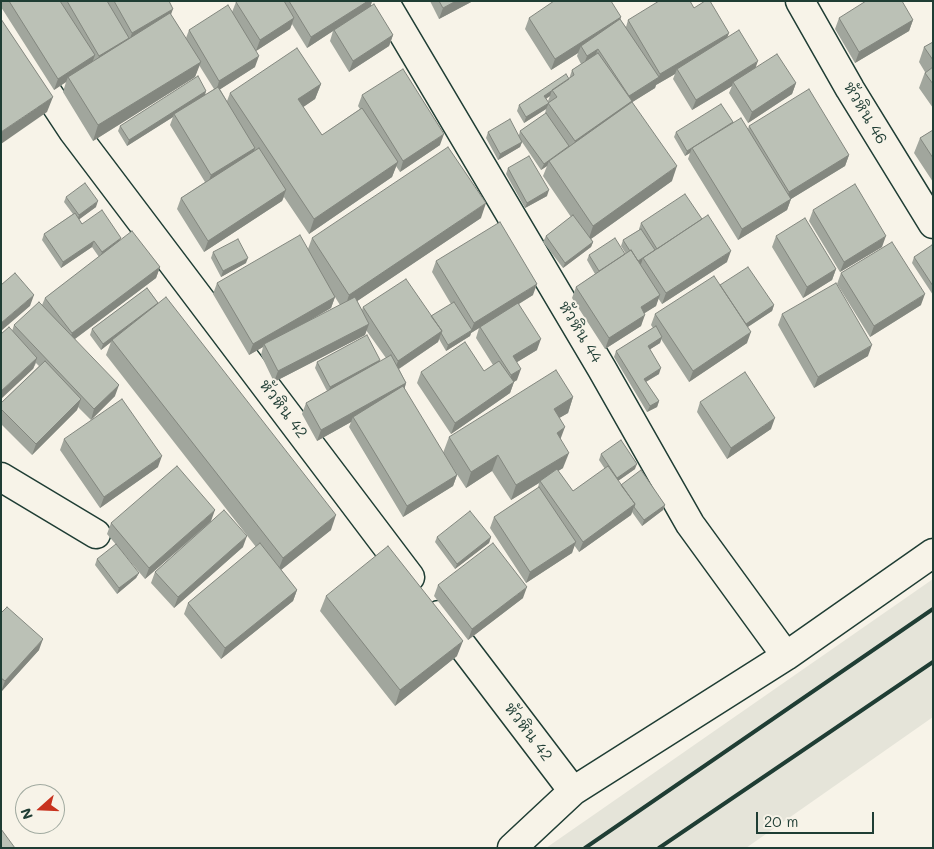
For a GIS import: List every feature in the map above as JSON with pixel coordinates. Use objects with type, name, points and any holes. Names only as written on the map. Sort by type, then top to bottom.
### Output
[{"type":"street","name":"หัวหิน 44","points":[[384,1],[602,369],[690,524],[786,656]]},
{"type":"street","name":"หัวหิน 46","points":[[800,1],[850,89],[933,224]]},
{"type":"street","name":"หัวหิน 42","points":[[1,22],[73,131],[573,791]]},
{"type":"street","points":[[1,477],[96,534]]},
{"type":"street","points":[[512,848],[573,791],[786,656],[933,552]]},
{"type":"shaded area","points":[[933,579],[933,717],[746,848],[546,848]]},
{"type":"building","points":[[9,1],[60,1],[95,55],[58,79]]},
{"type":"building","points":[[67,1],[107,1],[129,38],[99,56]]},
{"type":"building","points":[[114,1],[169,1],[173,9],[132,33]]},
{"type":"building","points":[[237,1],[284,1],[294,18],[260,40]]},
{"type":"building","points":[[289,1],[368,1],[311,37]]},
{"type":"building","points":[[439,1],[456,1],[443,8]]},
{"type":"building","points":[[554,1],[611,1],[621,17],[555,59],[529,18]]},
{"type":"building","points":[[659,1],[690,1],[694,8],[705,1],[710,1],[729,33],[660,74],[628,20]]},
{"type":"building","points":[[866,1],[902,1],[913,20],[859,52],[839,18]]},
{"type":"building","points":[[374,4],[393,35],[353,61],[334,30]]},
{"type":"building","points":[[228,5],[259,56],[219,81],[189,30]]},
{"type":"building","points":[[170,13],[201,62],[98,125],[68,77]]},
{"type":"building","points":[[1,19],[53,97],[1,132]]},
{"type":"building","points":[[620,19],[659,77],[629,96],[598,49],[587,56],[581,46]]},
{"type":"building","points":[[739,30],[758,61],[696,100],[677,69]]},
{"type":"building","points":[[933,42],[933,60],[924,47]]},
{"type":"building","points":[[297,48],[321,84],[298,99],[322,135],[362,108],[398,162],[314,219],[230,93]]},
{"type":"building","points":[[598,53],[632,101],[575,141],[548,103],[557,97],[552,90],[574,75],[572,70]]},
{"type":"building","points":[[777,54],[796,83],[752,112],[733,82]]},
{"type":"building","points":[[933,67],[933,84],[925,73]]},
{"type":"building","points":[[403,69],[444,134],[403,161],[362,95]]},
{"type":"building","points":[[566,74],[569,79],[544,96],[549,103],[526,117],[519,105]]},
{"type":"building","points":[[198,76],[206,91],[129,140],[120,126]]},
{"type":"building","points":[[218,87],[255,148],[211,175],[174,114]]},
{"type":"building","points":[[809,89],[849,155],[789,192],[749,126]]},
{"type":"building","points":[[632,102],[677,166],[593,226],[549,161]]},
{"type":"building","points":[[721,104],[733,122],[687,151],[676,132]]},
{"type":"building","points":[[546,113],[569,146],[544,164],[520,131]]},
{"type":"building","points":[[741,118],[791,199],[742,229],[692,148]]},
{"type":"building","points":[[510,119],[522,142],[500,154],[488,132]]},
{"type":"building","points":[[933,130],[933,158],[920,138]]},
{"type":"building","points":[[448,147],[486,203],[349,295],[312,238]]},
{"type":"building","points":[[259,148],[286,190],[208,241],[181,198]]},
{"type":"building","points":[[529,156],[549,190],[527,203],[508,168]]},
{"type":"building","points":[[85,183],[98,201],[79,215],[66,197]]},
{"type":"building","points":[[855,184],[886,236],[844,262],[813,210]]},
{"type":"building","points":[[685,194],[702,219],[657,249],[641,223]]},
{"type":"building","points":[[102,210],[121,238],[102,252],[94,241],[63,262],[44,234],[75,213],[82,224]]},
{"type":"building","points":[[573,215],[593,242],[565,263],[546,236]]},
{"type":"building","points":[[708,215],[731,251],[666,293],[643,258]]},
{"type":"building","points":[[805,218],[836,269],[807,287],[776,236]]},
{"type":"building","points":[[500,222],[537,284],[474,323],[436,261]]},
{"type":"building","points":[[641,229],[655,250],[638,261],[623,240]]},
{"type":"building","points":[[132,231],[160,267],[72,333],[45,298]]},
{"type":"building","points":[[300,235],[335,297],[253,344],[217,283]]},
{"type":"building","points":[[615,238],[625,254],[599,271],[589,255]]},
{"type":"building","points":[[238,239],[248,258],[223,271],[213,252]]},
{"type":"building","points":[[892,242],[925,294],[874,326],[841,273]]},
{"type":"building","points":[[933,246],[933,286],[914,257]]},
{"type":"building","points":[[631,250],[660,295],[641,307],[645,315],[609,338],[576,287]]},
{"type":"building","points":[[748,267],[774,305],[746,324],[720,285]]},
{"type":"building","points":[[15,273],[34,295],[1,323],[1,285]]},
{"type":"building","points":[[714,276],[751,332],[693,371],[655,314]]},
{"type":"building","points":[[406,279],[442,331],[398,361],[363,307]]},
{"type":"building","points":[[836,283],[872,345],[818,377],[782,314]]},
{"type":"building","points":[[147,288],[158,303],[103,344],[92,329]]},
{"type":"building","points":[[166,297],[336,515],[283,558],[112,340]]},
{"type":"building","points":[[355,297],[369,324],[278,371],[264,344]]},
{"type":"building","points":[[39,302],[119,385],[94,409],[14,325]]},
{"type":"building","points":[[454,302],[472,330],[448,345],[441,333],[442,331],[431,316]]},
{"type":"building","points":[[518,303],[541,339],[513,356],[521,369],[511,375],[480,327]]},
{"type":"building","points":[[656,326],[662,337],[648,346],[661,368],[644,379],[659,401],[650,406],[616,351]]},
{"type":"building","points":[[9,327],[37,358],[1,391],[1,334]]},
{"type":"building","points":[[367,335],[380,360],[330,387],[317,362]]},
{"type":"building","points":[[465,342],[484,371],[499,361],[514,382],[455,423],[421,372]]},
{"type":"building","points":[[391,355],[406,383],[321,430],[306,403]]},
{"type":"building","points":[[45,361],[81,399],[36,444],[1,409],[1,403]]},
{"type":"building","points":[[556,370],[573,397],[554,409],[565,427],[557,433],[569,453],[516,485],[498,455],[471,472],[449,437]]},
{"type":"building","points":[[745,372],[775,418],[731,448],[700,402]]},
{"type":"building","points":[[403,386],[457,475],[407,506],[353,417]]},
{"type":"building","points":[[122,399],[162,456],[104,497],[64,439]]},
{"type":"building","points":[[621,440],[637,464],[617,478],[601,454]]},
{"type":"building","points":[[177,466],[215,510],[149,568],[111,523]]},
{"type":"building","points":[[608,466],[635,504],[583,542],[540,481],[557,469],[573,491]]},
{"type":"building","points":[[641,470],[665,505],[644,520],[621,485]]},
{"type":"building","points":[[539,487],[576,542],[530,572],[494,517]]},
{"type":"building","points":[[224,510],[247,536],[178,597],[155,572]]},
{"type":"building","points":[[470,511],[491,537],[457,564],[437,537]]},
{"type":"building","points":[[260,543],[297,590],[225,648],[188,603]]},
{"type":"building","points":[[493,543],[527,587],[472,629],[438,585]]},
{"type":"building","points":[[116,544],[139,573],[119,588],[97,559]]},
{"type":"building","points":[[388,546],[463,641],[400,690],[326,596]]},
{"type":"building","points":[[7,607],[43,639],[5,681],[1,678],[1,613]]},
{"type":"building","points":[[1,829],[15,848],[1,848]]},
{"type":"railway","points":[[585,848],[933,609]]},
{"type":"railway","points":[[659,848],[933,662]]}]
